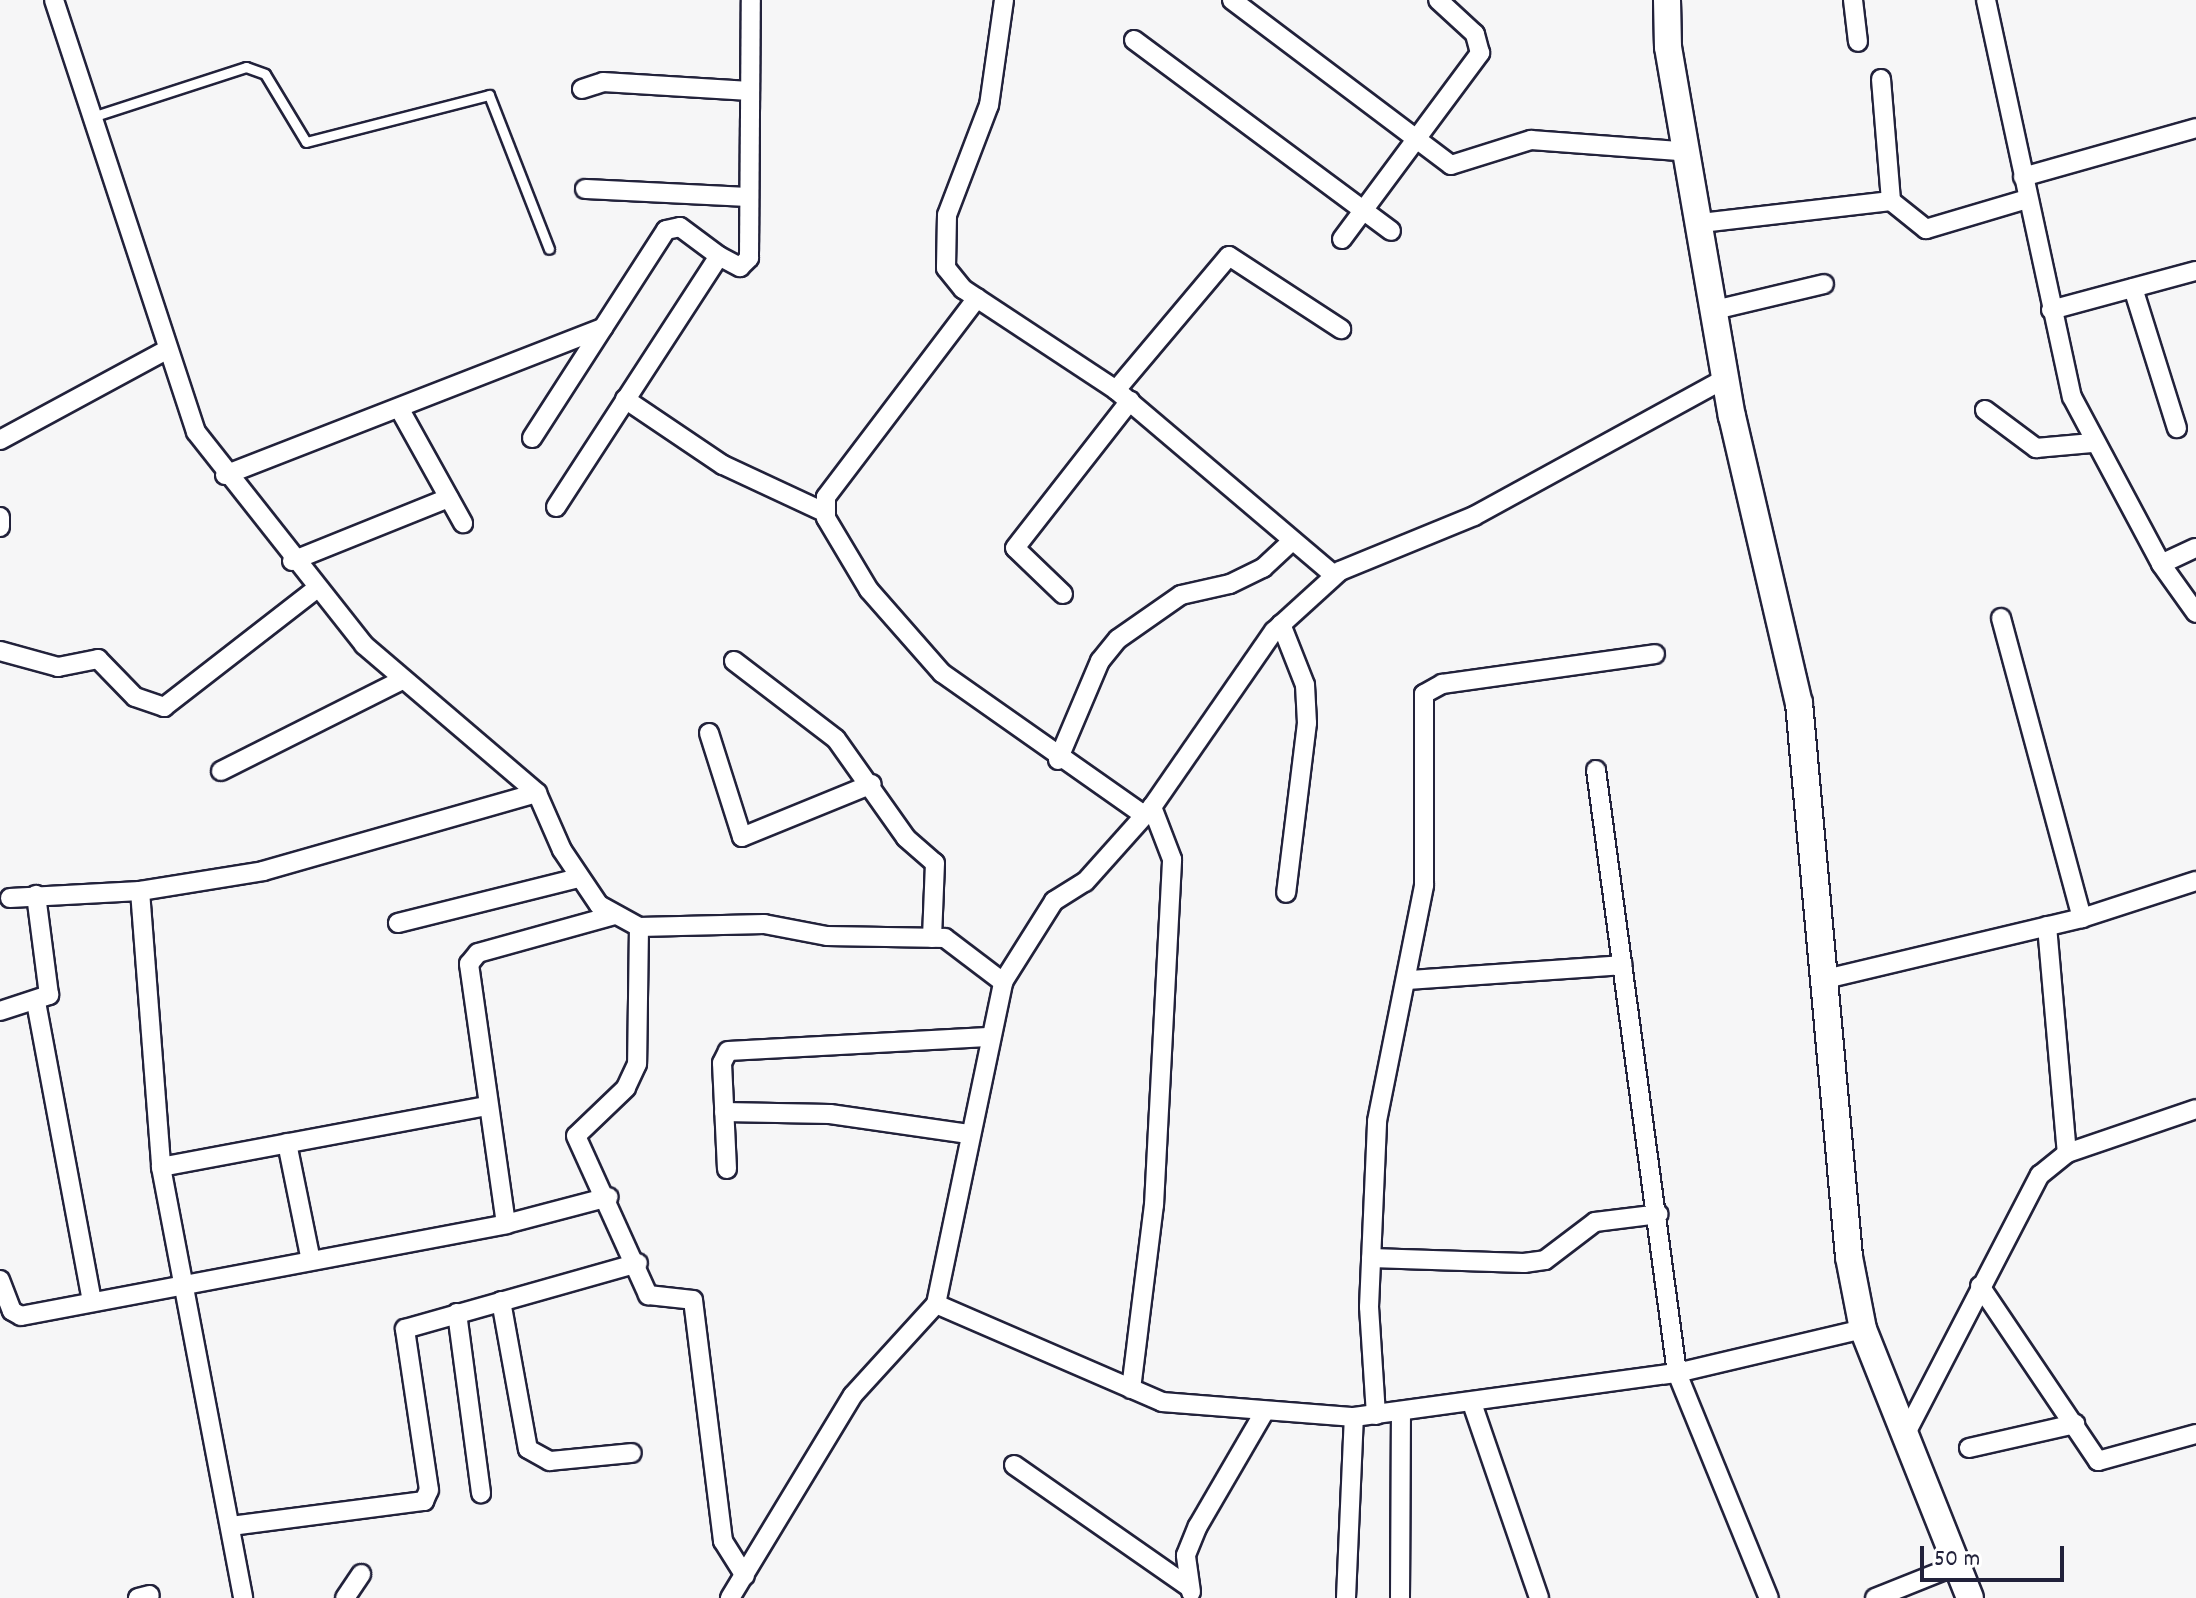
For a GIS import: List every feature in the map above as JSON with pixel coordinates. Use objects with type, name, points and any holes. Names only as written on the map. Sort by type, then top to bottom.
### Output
[{"type":"street","points":[[54,0],[196,432],[225,475],[315,590],[400,681],[537,793],[578,878],[615,915],[639,927],[764,924],[827,936],[932,938],[955,942],[1003,982]]},
{"type":"street","points":[[532,438],[672,225],[740,267],[749,258],[751,0]]},
{"type":"street","points":[[1004,0],[989,105],[943,237],[946,268],[977,298],[1123,396],[1334,575]]},
{"type":"street","points":[[1232,0],[1451,165],[1531,140],[1689,152]]},
{"type":"street","points":[[1342,239],[1419,143],[1482,44],[1438,0]]},
{"type":"street","points":[[1667,0],[1726,378],[1799,703],[1849,1257],[1863,1329],[1960,1564],[1970,1598]]},
{"type":"street","points":[[1853,0],[1858,42]]},
{"type":"street","points":[[1986,0],[2051,310],[2092,443],[2161,564],[2196,613]]},
{"type":"street","points":[[1134,40],[1391,231]]},
{"type":"street","points":[[1881,79],[1891,201]]},
{"type":"street","points":[[582,89],[603,82],[750,91]]},
{"type":"street","points":[[2023,177],[2196,128]]},
{"type":"street","points":[[585,189],[749,197]]},
{"type":"street","points":[[1701,223],[1891,201],[1926,229],[2027,199]]},
{"type":"street","points":[[556,507],[719,256]]},
{"type":"street","points":[[1063,594],[1015,548],[1123,396],[1229,256],[1341,329]]},
{"type":"street","points":[[2051,310],[2196,271]]},
{"type":"street","points":[[1715,310],[1824,284]]},
{"type":"street","points":[[2133,288],[2177,428]]},
{"type":"street","points":[[824,512],[826,497],[977,298]]},
{"type":"street","points":[[225,475],[603,328]]},
{"type":"street","points":[[0,440],[168,349]]},
{"type":"street","points":[[730,1598],[861,1384],[936,1304],[988,1037],[1003,982],[1054,901],[1085,882],[1148,811],[1206,720],[1281,624],[1334,575],[1563,471],[1726,378]]},
{"type":"street","points":[[625,399],[723,465],[824,512],[900,630],[942,673],[1058,760],[1148,811],[1172,859],[1154,1205],[1131,1389]]},
{"type":"street","points":[[399,408],[463,523]]},
{"type":"street","points":[[1985,410],[2036,448],[2092,443]]},
{"type":"street","points":[[292,561],[449,498]]},
{"type":"street","points":[[0,517],[0,527]]},
{"type":"street","points":[[1058,760],[1100,661],[1118,639],[1172,599],[1263,568],[1292,541]]},
{"type":"street","points":[[2161,564],[2196,548]]},
{"type":"street","points":[[0,651],[58,667],[98,659],[135,697],[164,707],[315,590]]},
{"type":"street","points":[[2001,618],[2082,918]]},
{"type":"street","points":[[1281,624],[1305,685],[1307,723],[1286,893]]},
{"type":"street","points":[[1376,1415],[1371,1258],[1377,1121],[1409,980],[1424,885],[1424,694],[1442,684],[1655,654]]},
{"type":"street","points":[[734,661],[836,739],[872,784],[906,838],[940,872],[932,938]]},
{"type":"street","points":[[221,771],[400,681]]},
{"type":"street","points":[[709,733],[742,837],[872,784]]},
{"type":"street","points":[[1596,770],[1659,1214],[1677,1373],[1769,1598]]},
{"type":"street","points":[[10,898],[140,891],[263,871],[537,793]]},
{"type":"street","points":[[398,923],[578,878]]},
{"type":"street","points":[[1826,979],[2082,918],[2196,881]]},
{"type":"street","points":[[140,891],[161,1167],[180,1285],[231,1526],[243,1598]]},
{"type":"street","points":[[0,1011],[36,1002],[49,995],[36,895]]},
{"type":"street","points":[[506,1224],[486,1106],[469,964],[478,953],[615,915]]},
{"type":"street","points":[[2047,926],[2067,1153]]},
{"type":"street","points":[[639,927],[637,1064],[626,1088],[576,1136],[609,1197],[651,1298],[693,1300],[723,1541],[745,1576]]},
{"type":"street","points":[[1409,980],[1622,965]]},
{"type":"street","points":[[36,1002],[92,1302]]},
{"type":"street","points":[[727,1169],[722,1063],[728,1051],[988,1037]]},
{"type":"street","points":[[161,1167],[486,1106]]},
{"type":"street","points":[[1906,1433],[2018,1207],[2067,1153],[2196,1109]]},
{"type":"street","points":[[724,1112],[830,1114],[969,1134]]},
{"type":"street","points":[[287,1143],[311,1261]]},
{"type":"street","points":[[0,1280],[12,1311],[21,1316],[506,1224],[609,1197]]},
{"type":"street","points":[[1371,1258],[1524,1263],[1545,1260],[1595,1222],[1659,1214]]},
{"type":"street","points":[[231,1526],[424,1501],[429,1490],[403,1335],[410,1326],[638,1263]]},
{"type":"street","points":[[1980,1286],[2104,1463],[2196,1434]]},
{"type":"street","points":[[501,1301],[528,1449],[550,1461],[632,1453]]},
{"type":"street","points":[[936,1304],[1162,1402],[1354,1417],[1473,1406],[1677,1373],[1863,1329]]},
{"type":"street","points":[[457,1313],[481,1493]]},
{"type":"street","points":[[1473,1406],[1539,1598]]},
{"type":"street","points":[[1192,1592],[1186,1555],[1198,1526],[1265,1411]]},
{"type":"street","points":[[1400,1598],[1401,1413]]},
{"type":"street","points":[[1346,1598],[1354,1417]]},
{"type":"street","points":[[1969,1448],[2075,1424]]},
{"type":"street","points":[[1014,1465],[1192,1592]]},
{"type":"street","points":[[1875,1598],[1960,1564]]},
{"type":"street","points":[[345,1598],[361,1574]]},
{"type":"lane","points":[[92,117],[246,67],[265,74],[306,142],[489,95],[549,249]]}]
